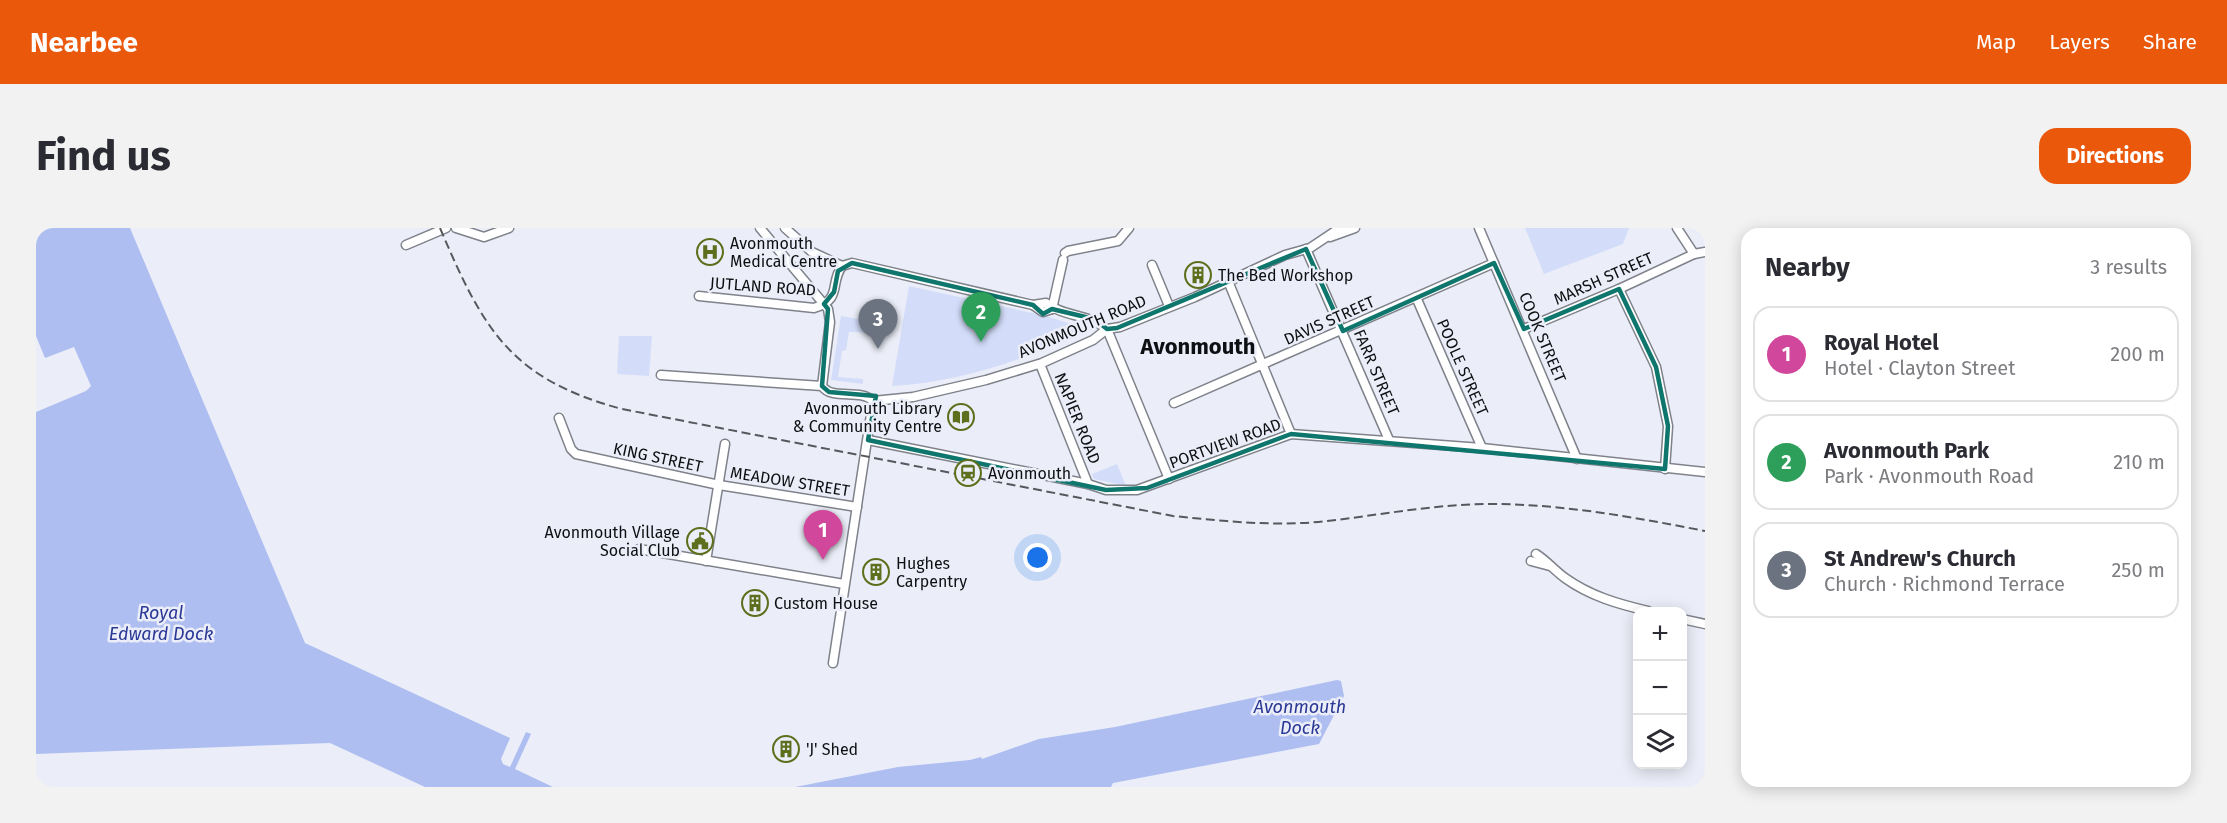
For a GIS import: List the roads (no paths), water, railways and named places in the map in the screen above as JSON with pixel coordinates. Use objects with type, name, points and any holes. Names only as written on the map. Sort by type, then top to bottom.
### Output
[{"type":"street","points":[[406,245],[446,228]]},
{"type":"street","points":[[456,228],[487,236],[509,228]]},
{"type":"street","points":[[760,228],[824,304],[830,317],[822,386]]},
{"type":"street","points":[[785,228],[812,252],[842,266],[852,263],[1033,305],[1043,312],[1052,309],[1094,319],[1107,329],[1169,479]]},
{"type":"street","points":[[1052,309],[1064,257],[1068,251],[1118,241],[1129,228]]},
{"type":"street","name":"AVONMOUTH ROAD","points":[[1327,238],[1340,228]]},
{"type":"street","name":"AVONMOUTH ROAD","points":[[661,375],[822,386],[829,392],[864,395],[873,401],[913,398],[1040,364],[1094,340],[1107,329],[1130,323],[1285,255],[1306,249],[1354,228]]},
{"type":"street","name":"COOK STREET","points":[[1479,228],[1524,329],[1577,459]]},
{"type":"street","points":[[1677,228],[1694,254]]},
{"type":"street","name":"FARR STREET","points":[[1306,249],[1389,440]]},
{"type":"street","name":"MARSH STREET","points":[[1524,329],[1694,254],[1705,252]]},
{"type":"street","name":"DAVIS STREET","points":[[1174,403],[1494,263]]},
{"type":"street","points":[[1152,265],[1169,306]]},
{"type":"street","points":[[824,304],[834,292],[842,266]]},
{"type":"street","points":[[1228,281],[1291,434]]},
{"type":"street","points":[[1619,289],[1656,367],[1668,426],[1665,469]]},
{"type":"street","name":"JUTLAND ROAD","points":[[699,296],[813,308],[824,304]]},
{"type":"street","name":"POOLE STREET","points":[[1416,297],[1482,448]]},
{"type":"street","name":"NAPIER ROAD","points":[[1040,364],[1088,484]]},
{"type":"street","points":[[833,663],[873,401]]},
{"type":"street","name":"KING STREET","points":[[559,418],[573,452],[592,453],[719,485]]},
{"type":"street","name":"PORTVIEW ROAD","points":[[868,440],[1088,484],[1106,490],[1130,491],[1291,434],[1482,448],[1705,472]]},
{"type":"street","points":[[706,561],[725,444]]},
{"type":"street","name":"MEADOW STREET","points":[[719,485],[857,507]]},
{"type":"street","points":[[639,549],[844,584]]},
{"type":"street","points":[[1533,558],[1550,566],[1591,594],[1633,608]]},
{"type":"street","points":[[1687,620],[1705,624]]},
{"type":"water","name":"Royal Edward Dock","points":[[36,228],[130,228],[305,643],[510,738],[501,759],[503,764],[510,767],[526,732],[531,734],[515,769],[553,787],[425,787],[330,743],[36,754],[36,412],[86,391],[91,386],[74,347],[45,358],[36,336]]},
{"type":"water","name":"Avonmouth Dock","points":[[1341,681],[1344,696],[1319,744],[1113,783],[1111,787],[795,787],[898,767],[981,757],[982,759],[1039,739],[1115,727]]},
{"type":"railway","points":[[440,228],[471,295],[487,322],[505,345],[527,365],[552,382],[584,397],[622,409],[1173,516],[1250,523],[1308,523],[1408,510],[1489,504],[1544,506],[1598,512],[1705,531]]},
{"type":"place","name":"Avonmouth Medical Centre","points":[[710,252]]},
{"type":"place","name":"The Bed Workshop","points":[[1198,275]]},
{"type":"place","name":"Avonmouth Park","points":[[981,342]]},
{"type":"place","name":"St Andrew's Church","points":[[878,349]]},
{"type":"place","name":"Avonmouth Library & Community Centre","points":[[961,417]]},
{"type":"place","name":"Avonmouth","points":[[968,473]]},
{"type":"place","name":"Avonmouth Village Social Club","points":[[700,541]]},
{"type":"place","name":"Royal Hotel","points":[[823,560]]},
{"type":"place","name":"Hughes Carpentry","points":[[876,572]]},
{"type":"place","name":"Custom House","points":[[755,603]]},
{"type":"place","name":"'J' Shed","points":[[786,749]]},
{"type":"district","name":"Avonmouth","points":[[1198,346]]}]
